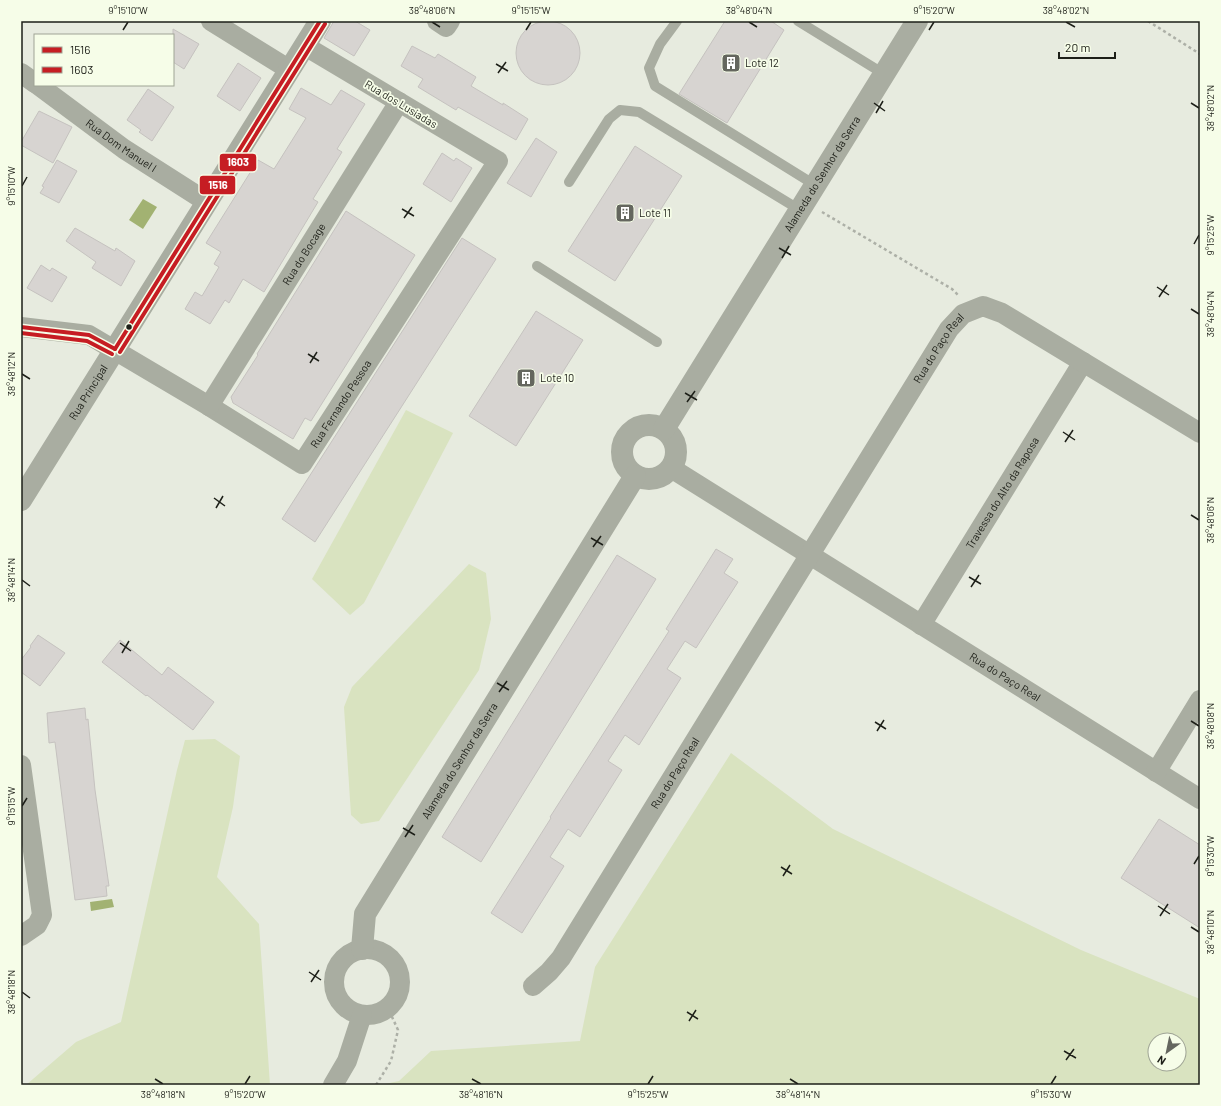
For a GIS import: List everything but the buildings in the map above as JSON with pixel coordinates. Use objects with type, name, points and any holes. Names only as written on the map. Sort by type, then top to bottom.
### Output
[{"type":"street","points":[[211,21],[290,70]]},
{"type":"street","name":"Rua Principal","points":[[21,500],[320,21]]},
{"type":"street","points":[[437,21],[446,27],[450,21]]},
{"type":"street","name":"Alameda do Senhor da Serra","points":[[664,429],[917,21]]},
{"type":"street","name":"Rua dos Lusíadas","points":[[305,46],[498,161]]},
{"type":"street","points":[[21,73],[34,82]]},
{"type":"street","name":"Rua Dom Manuel I","points":[[39,86],[124,149],[207,202]]},
{"type":"street","name":"Rua do Bocage","points":[[209,406],[399,102]]},
{"type":"street","name":"Rua Fernando Pessoa","points":[[21,327],[89,335],[115,349],[302,464],[498,161]]},
{"type":"street","name":"Rua do Paço Real","points":[[533,986],[549,972],[561,958],[949,329],[963,314],[983,306],[1002,313],[1200,433]]},
{"type":"street","name":"Travessa do Alto da Raposa","points":[[921,625],[1083,362]]},
{"type":"street","points":[[643,426],[654,426],[664,429],[671,437],[676,447],[676,458],[671,468],[664,475],[655,479],[645,479],[635,476],[627,468],[623,459],[622,448],[626,438],[633,430],[643,426]]},
{"type":"street","name":"Rua do Paço Real","points":[[671,468],[1200,799]]},
{"type":"street","name":"Alameda do Senhor da Serra","points":[[362,949],[365,914],[635,476]]},
{"type":"street","points":[[1156,772],[1200,700]]},
{"type":"street","points":[[21,765],[42,914],[37,925],[21,936]]},
{"type":"street","points":[[362,949],[374,950],[386,954],[394,962],[400,973],[401,986],[397,998],[388,1008],[376,1014],[362,1015],[350,1011],[340,1001],[334,989],[335,975],[340,963],[350,954],[362,949]]},
{"type":"street","points":[[333,1085],[347,1061],[362,1015]]},
{"type":"lane","points":[[677,21],[660,44],[649,68],[655,86],[807,199]]},
{"type":"lane","points":[[798,21],[884,74]]},
{"type":"lane","points":[[569,182],[609,119],[620,110],[638,112],[666,135],[807,199]]},
{"type":"lane","points":[[537,266],[657,342]]},
{"type":"path","points":[[1148,21],[1200,54]]},
{"type":"path","points":[[807,199],[952,289],[975,309]]},
{"type":"path","points":[[376,1085],[391,1061],[398,1030],[388,1008]]},
{"type":"shaded area","points":[[143,199],[157,207],[143,229],[129,220]]},
{"type":"shaded area","points":[[406,410],[453,433],[364,603],[350,615],[312,579]]},
{"type":"shaded area","points":[[469,564],[486,573],[491,619],[479,670],[379,821],[361,824],[351,815],[344,707],[352,687]]},
{"type":"shaded area","points":[[215,739],[240,756],[233,807],[217,877],[259,924],[270,1085],[26,1085],[76,1042],[121,1022],[185,740]]},
{"type":"shaded area","points":[[731,753],[833,829],[1081,950],[1200,999],[1200,1085],[380,1085],[399,1081],[431,1051],[580,1041],[595,967]]},
{"type":"shaded area","points":[[112,899],[114,907],[91,911],[90,902]]},
{"type":"transit line","name":"1516","points":[[115,349],[320,21]]},
{"type":"transit line","name":"1603","points":[[120,352],[325,24]]},
{"type":"transit line","name":"1516","points":[[21,327],[89,335],[115,349]]},
{"type":"transit line","name":"1603","points":[[21,333],[87,341],[112,354]]},
{"type":"place","name":"Lote 12","points":[[731,63]]},
{"type":"place","name":"Lote 11","points":[[625,213]]},
{"type":"place","name":"Lote 10","points":[[526,378]]}]
